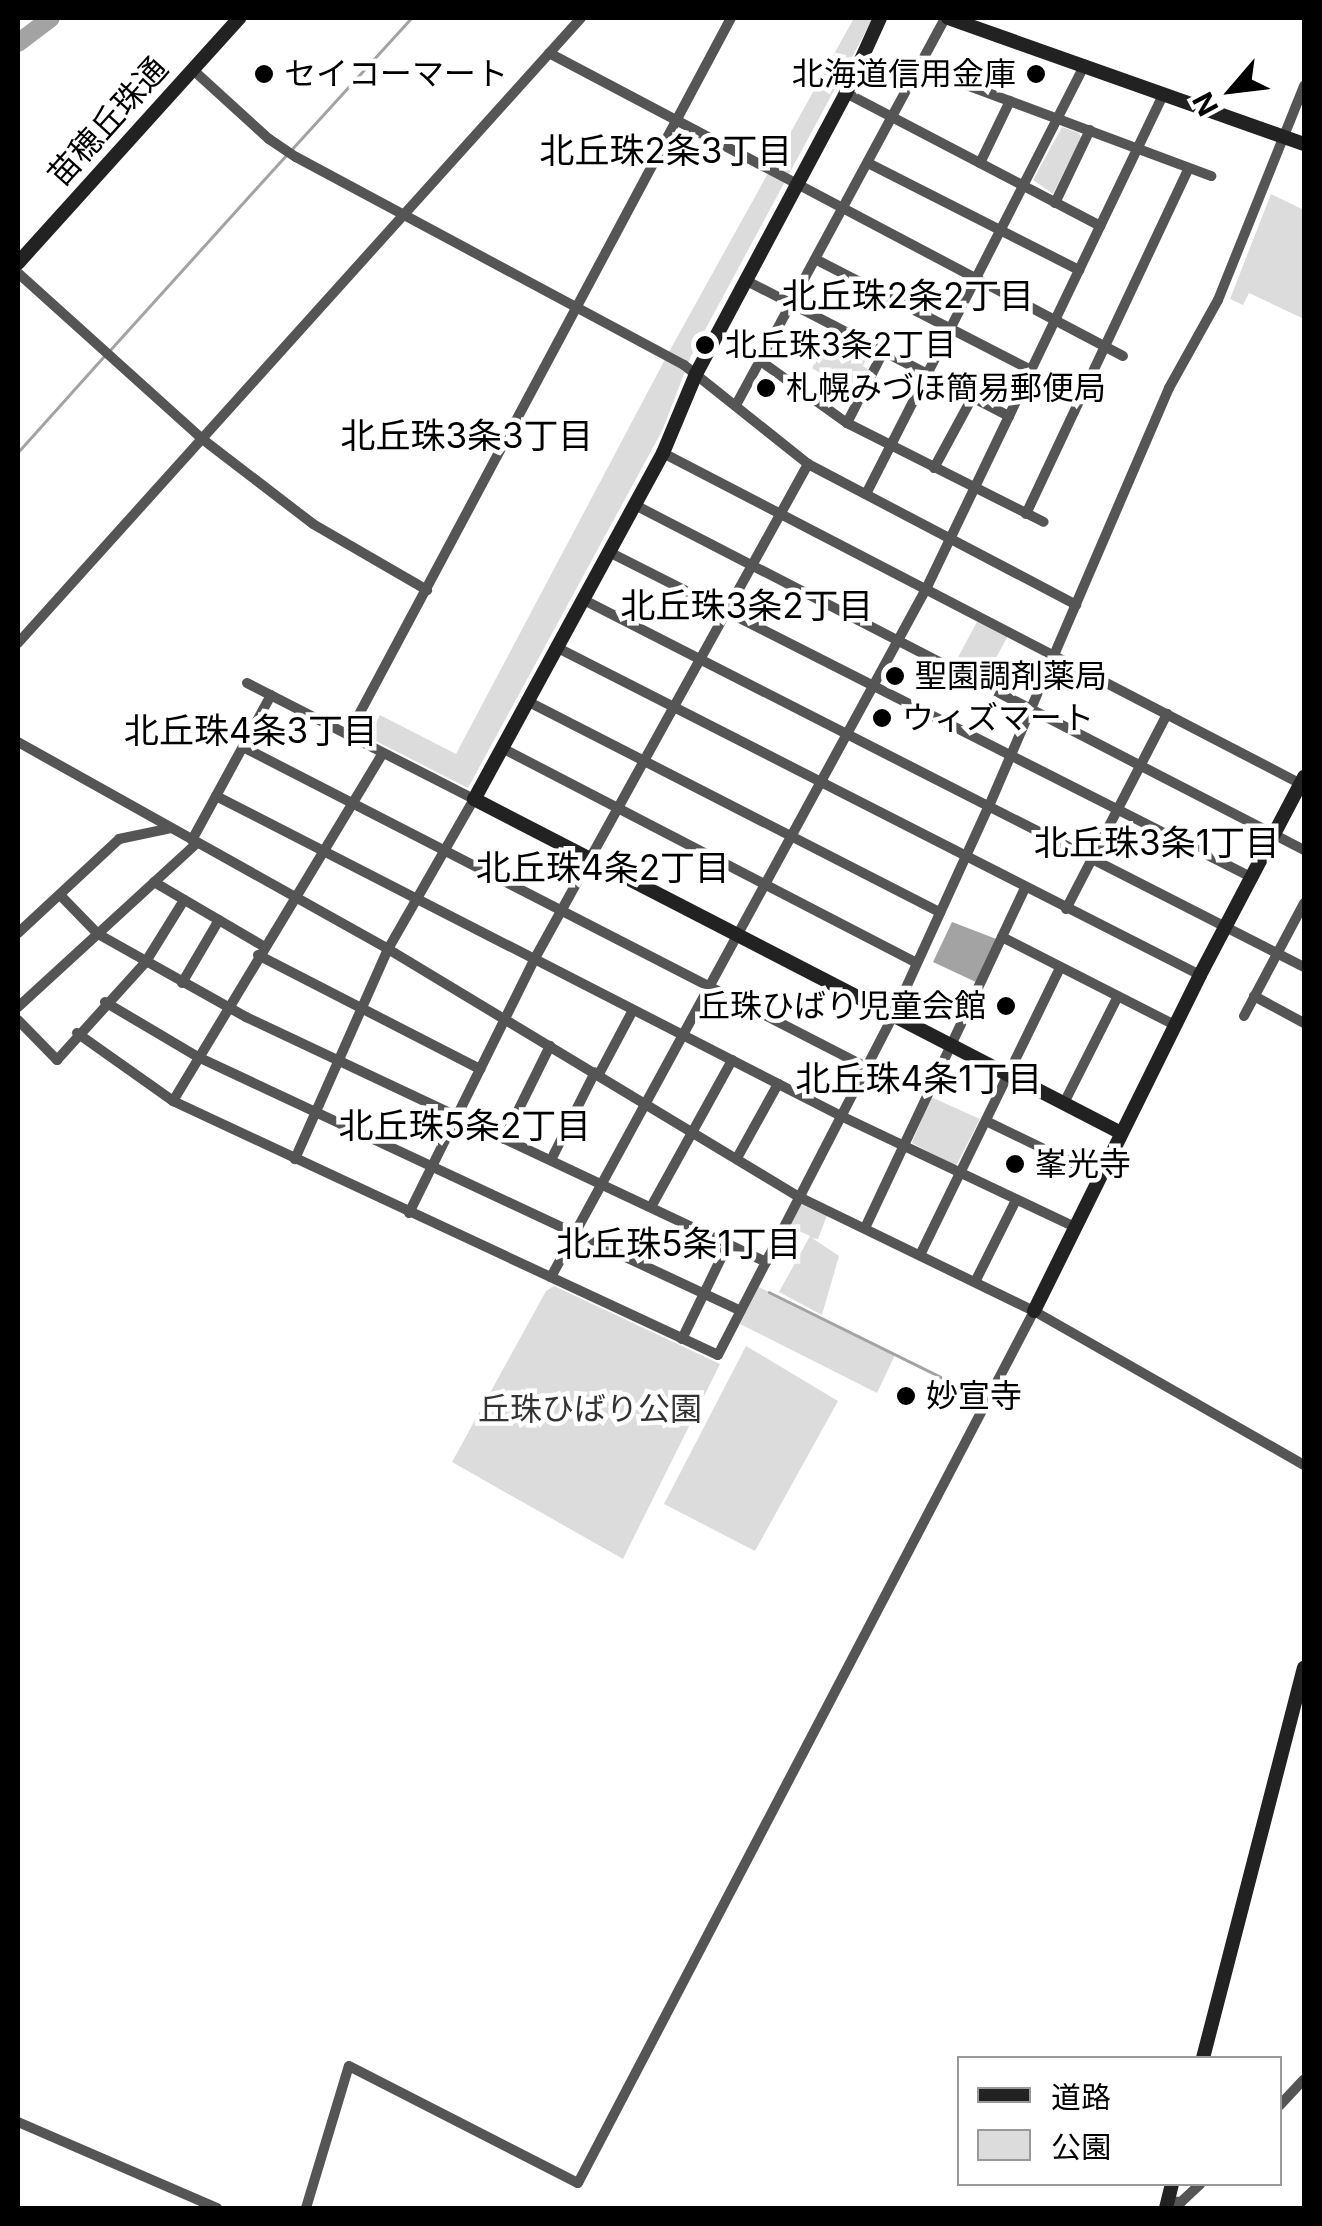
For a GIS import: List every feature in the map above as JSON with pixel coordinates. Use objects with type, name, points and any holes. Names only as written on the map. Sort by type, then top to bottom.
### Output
[{"type":"street","name":"苗穂丘珠通","points":[[18,263],[238,18]]},
{"type":"street","points":[[18,643],[581,18]]},
{"type":"street","points":[[348,734],[732,18]]},
{"type":"street","points":[[295,1159],[388,950],[663,453],[696,374],[846,93],[880,18]]},
{"type":"street","points":[[736,405],[947,18],[1304,144]]},
{"type":"street","points":[[549,54],[1123,356]]},
{"type":"street","points":[[866,494],[1085,66]]},
{"type":"street","points":[[918,68],[1211,176]]},
{"type":"street","points":[[192,69],[296,158],[696,374],[808,464],[1076,605]]},
{"type":"street","points":[[77,1033],[173,1100],[718,1355],[894,1014],[1011,756],[1169,388],[1218,300],[1304,86]]},
{"type":"street","points":[[846,93],[1100,226]]},
{"type":"street","points":[[550,1277],[927,588],[1163,95]]},
{"type":"street","points":[[980,163],[1010,101]]},
{"type":"street","points":[[1055,202],[1090,130]]},
{"type":"street","points":[[868,163],[1079,270]]},
{"type":"street","points":[[1026,514],[1189,168]]},
{"type":"street","points":[[817,260],[1031,370]]},
{"type":"street","points":[[18,272],[201,438],[314,524],[427,590]]},
{"type":"street","points":[[747,282],[1009,416]]},
{"type":"street","points":[[847,423],[883,352]]},
{"type":"street","points":[[762,362],[847,423],[1044,522]]},
{"type":"street","points":[[934,468],[972,398]]},
{"type":"street","points":[[306,2208],[349,2066],[578,2183],[1034,1311],[1200,975],[1303,780],[1167,714],[663,453]]},
{"type":"street","points":[[410,1212],[534,960],[778,511],[808,464]]},
{"type":"street","points":[[635,505],[1304,850]]},
{"type":"street","points":[[609,552],[1253,878]]},
{"type":"street","points":[[582,599],[1304,967]]},
{"type":"street","points":[[556,647],[1200,975]]},
{"type":"street","points":[[246,683],[1009,1072],[1121,1133]]},
{"type":"street","points":[[18,1007],[194,842],[271,695]]},
{"type":"street","points":[[527,702],[940,912]]},
{"type":"street","points":[[1066,909],[1167,714]]},
{"type":"street","points":[[18,742],[388,950],[646,1102],[799,1198],[1034,1311],[1304,1465]]},
{"type":"street","points":[[243,747],[866,1067]]},
{"type":"street","points":[[502,748],[917,962]]},
{"type":"street","points":[[173,1100],[383,752]]},
{"type":"street","points":[[216,796],[841,1116],[1075,1227]]},
{"type":"street","points":[[18,933],[120,838],[171,828]]},
{"type":"street","points":[[154,882],[219,920],[261,951],[480,1069]]},
{"type":"street","points":[[865,1228],[1025,888]]},
{"type":"street","points":[[60,896],[98,934],[227,1007],[766,1262]]},
{"type":"street","points":[[18,1020],[57,1060],[77,1033],[145,962],[184,900]]},
{"type":"street","points":[[1244,1016],[1304,907]]},
{"type":"street","points":[[182,982],[219,920]]},
{"type":"street","points":[[1002,937],[1175,1025]]},
{"type":"street","points":[[920,1255],[1060,968]]},
{"type":"street","points":[[1254,996],[1304,1023]]},
{"type":"street","points":[[1064,1103],[1116,998]]},
{"type":"street","points":[[105,1002],[198,1057],[741,1311]]},
{"type":"street","points":[[552,1160],[633,1010]]},
{"type":"street","points":[[504,1138],[550,1046]]},
{"type":"street","points":[[651,1207],[732,1060]]},
{"type":"street","points":[[737,1158],[778,1084]]},
{"type":"street","points":[[986,1121],[1100,1176]]},
{"type":"street","points":[[975,1282],[1016,1200]]},
{"type":"street","points":[[682,1338],[728,1244]]},
{"type":"street","points":[[1204,2056],[1304,1668]]},
{"type":"street","points":[[1282,2103],[1304,2079]]},
{"type":"street","points":[[18,2122],[217,2208]]},
{"type":"street","points":[[1167,2205],[1181,2202],[1198,2186]]},
{"type":"green space","points":[[854,18],[873,18],[691,356],[662,431],[468,788],[368,737],[380,715],[456,754],[670,350]]},
{"type":"green space","points":[[1062,127],[1079,133],[1081,138],[1053,194],[1033,180]]},
{"type":"green space","points":[[1271,194],[1304,210],[1304,319],[1249,293],[1243,305],[1230,299]]},
{"type":"green space","points":[[830,334],[868,355],[863,366],[868,369],[854,395],[812,368]]},
{"type":"green space","points":[[978,620],[1008,636],[986,676],[956,661]]},
{"type":"green space","points":[[931,1097],[980,1119],[956,1166],[912,1143]]},
{"type":"green space","points":[[801,1203],[827,1215],[818,1239],[812,1238],[839,1256],[822,1315],[779,1292],[810,1236],[788,1226]]},
{"type":"green space","name":"丘珠ひばり公園","points":[[554,1286],[720,1364],[623,1559],[452,1462],[546,1291]]},
{"type":"green space","points":[[759,1287],[895,1355],[877,1393],[740,1324]]},
{"type":"green space","points":[[746,1346],[838,1401],[755,1551],[664,1504]]},
{"type":"shaded area","points":[[952,922],[999,940],[978,983],[933,962]]},
{"type":"waterway","points":[[18,43],[51,18]]},
{"type":"waterway","points":[[291,150],[411,18]]},
{"type":"waterway","points":[[110,350],[285,156]]},
{"type":"waterway","points":[[18,452],[104,356]]},
{"type":"waterway","points":[[769,1292],[979,1396]]},
{"type":"place","name":"セイコーマート","points":[[264,74]]},
{"type":"place","name":"北海道信用金庫","points":[[1036,74]]},
{"type":"place","name":"北丘珠3条2丁目","points":[[705,345]]},
{"type":"place","name":"札幌みづほ簡易郵便局","points":[[766,388]]},
{"type":"place","name":"聖園調剤薬局","points":[[895,676]]},
{"type":"place","name":"ウィズマート","points":[[882,718]]},
{"type":"place","name":"丘珠ひばり児童会館","points":[[1006,1006]]},
{"type":"place","name":"峯光寺","points":[[1015,1164]]},
{"type":"place","name":"妙宣寺","points":[[906,1396]]},
{"type":"district","name":"北丘珠2条3丁目","points":[[666,150]]},
{"type":"district","name":"北丘珠2条2丁目","points":[[908,295]]},
{"type":"district","name":"北丘珠3条3丁目","points":[[467,435]]},
{"type":"district","name":"北丘珠3条2丁目","points":[[747,605]]},
{"type":"district","name":"北丘珠4条3丁目","points":[[251,730]]},
{"type":"district","name":"北丘珠3条1丁目","points":[[1157,842]]},
{"type":"district","name":"北丘珠4条2丁目","points":[[603,867]]},
{"type":"district","name":"北丘珠4条1丁目","points":[[919,1078]]},
{"type":"district","name":"北丘珠5条2丁目","points":[[465,1125]]},
{"type":"district","name":"北丘珠5条1丁目","points":[[679,1243]]}]
